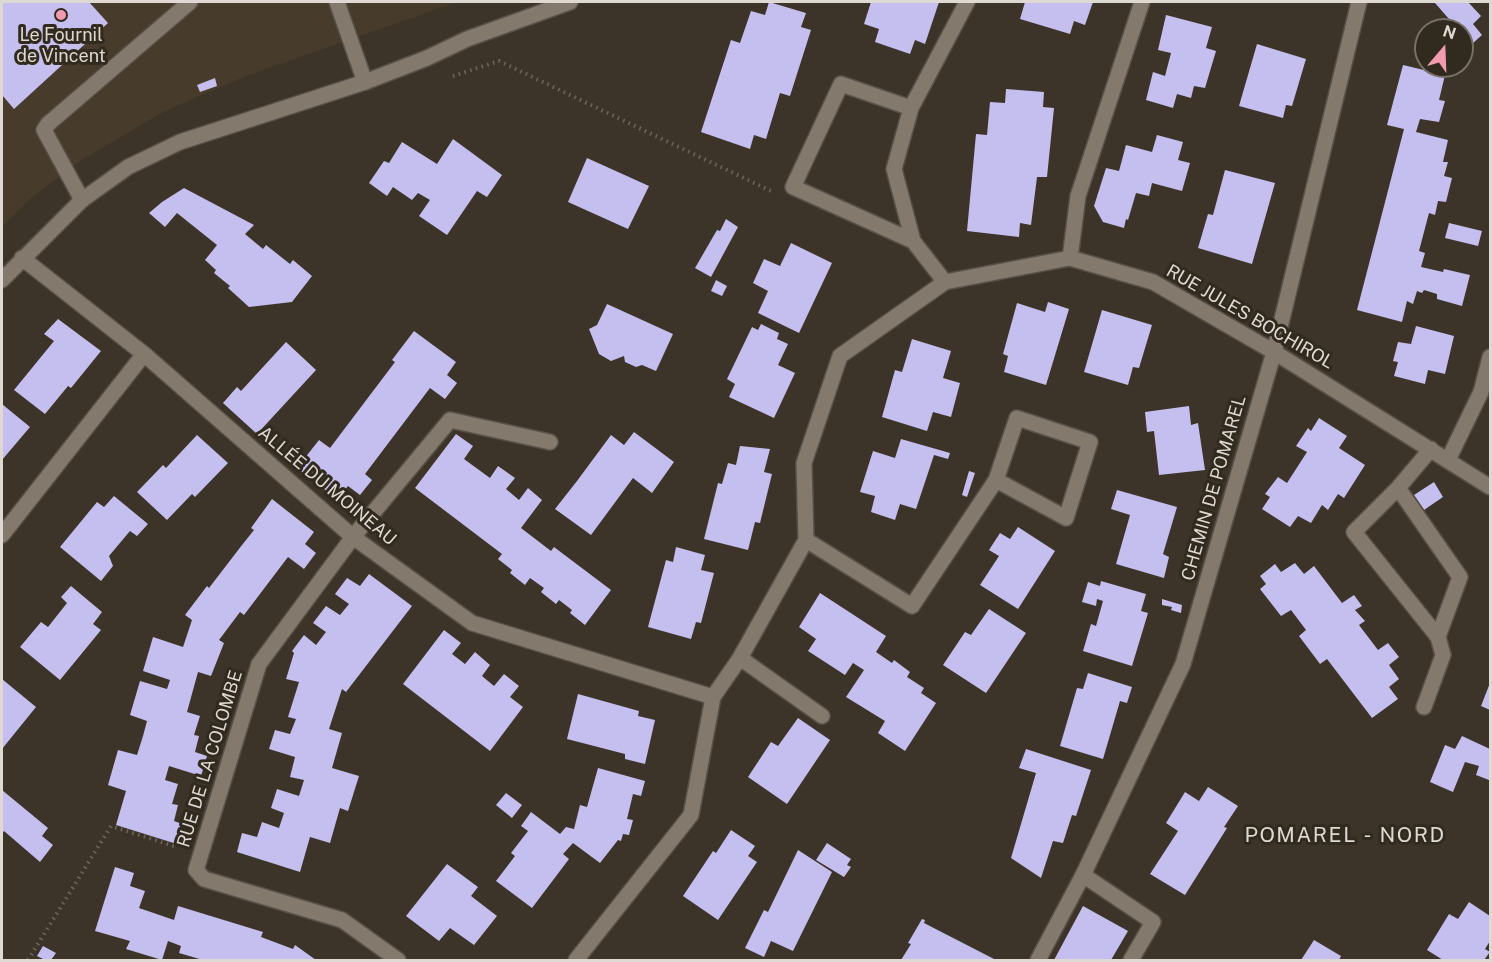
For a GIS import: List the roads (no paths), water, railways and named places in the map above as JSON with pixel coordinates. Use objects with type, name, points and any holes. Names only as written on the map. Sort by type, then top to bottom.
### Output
[{"type":"street","points":[[82,200],[44,130],[48,124],[190,2]]},
{"type":"street","points":[[337,2],[365,82]]},
{"type":"street","points":[[2,280],[82,200],[128,167],[180,142],[365,82],[427,58],[467,39],[570,2]]},
{"type":"street","points":[[945,282],[913,241],[894,169],[911,108],[967,2]]},
{"type":"street","points":[[1070,258],[1078,196],[1142,2]]},
{"type":"street","name":"CHEMIN DE POMAREL","points":[[1038,960],[1083,874],[1183,664],[1274,352],[1359,2]]},
{"type":"street","points":[[911,108],[841,84],[793,187],[913,241]]},
{"type":"street","name":"ALLÉE DU MOINEAU","points":[[22,258],[144,354],[353,537],[472,623],[712,697]]},
{"type":"street","name":"RUE JULES BOCHIROL","points":[[806,540],[804,463],[840,356],[945,282],[1070,258],[1153,282],[1274,352],[1491,487]]},
{"type":"street","points":[[2,535],[144,354]]},
{"type":"street","points":[[1448,460],[1481,392],[1491,357]]},
{"type":"street","points":[[576,960],[690,815],[712,697],[740,658],[806,540],[912,606],[996,480],[1017,418],[1090,442],[1066,518],[996,480]]},
{"type":"street","name":"RUE DE LA COLOMBE","points":[[398,960],[342,920],[204,879],[196,870],[259,664],[353,537],[450,420],[550,442]]},
{"type":"street","points":[[1424,707],[1443,655],[1438,638],[1354,532],[1398,489],[1431,449]]},
{"type":"street","points":[[1398,489],[1460,577],[1438,638]]},
{"type":"street","points":[[740,658],[822,716]]},
{"type":"street","points":[[1083,874],[1153,922],[1131,960]]},
{"type":"place","name":"Le Fournil de Vincent","points":[[61,15]]},
{"type":"district","name":"POMAREL - NORD","points":[[1345,836]]}]
